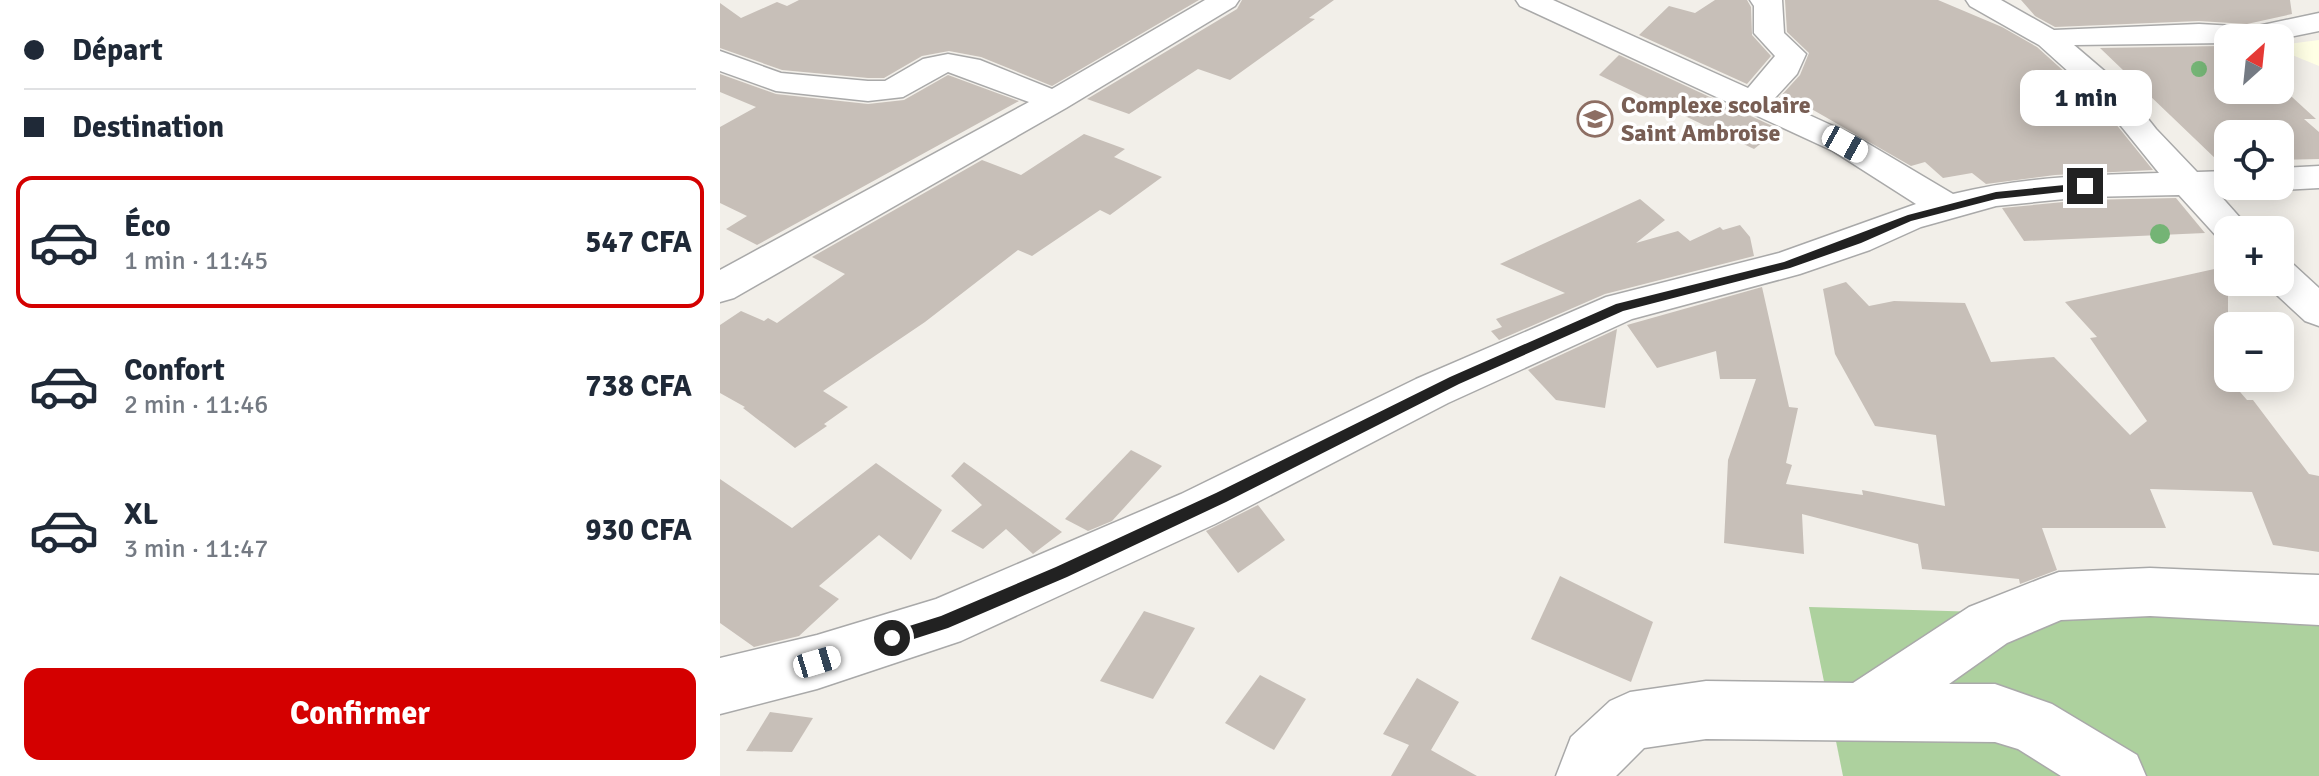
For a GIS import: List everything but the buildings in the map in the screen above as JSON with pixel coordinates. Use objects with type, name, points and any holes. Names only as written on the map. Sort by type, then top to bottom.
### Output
[{"type":"street","points":[[720,288],[1055,101],[1225,0]]},
{"type":"street","points":[[1530,0],[1845,144],[1951,209]]},
{"type":"street","points":[[1754,105],[1766,85],[1786,67],[1791,54],[1774,42],[1768,32],[1769,2],[1764,0]]},
{"type":"street","points":[[1980,0],[2049,39],[2111,93],[2144,136],[2208,184],[2225,216]]},
{"type":"street","points":[[2049,39],[2168,34],[2253,36],[2319,22]]},
{"type":"street","points":[[720,60],[776,82],[868,91],[892,90],[934,66],[948,63],[969,67],[1055,101]]},
{"type":"street","points":[[2294,178],[2319,177]]},
{"type":"street","points":[[721,688],[942,623],[1184,515],[1445,385],[1620,307],[1786,265],[1857,241],[1908,218],[2011,194],[2085,186],[2208,184]]},
{"type":"street","points":[[2294,288],[2319,311]]},
{"type":"street","points":[[1861,711],[1988,625],[2059,596],[2150,592],[2319,600]]},
{"type":"street","points":[[1586,776],[1592,758],[1630,721],[1706,710],[1995,713],[2032,724],[2116,776]]},
{"type":"shaded area","points":[[2319,40],[2319,66],[2294,56],[2294,43]]},
{"type":"green space","points":[[1809,607],[2319,622],[2319,776],[1843,776]]},
{"type":"place","name":"Complexe scolaire Saint Ambroise","points":[[1595,119]]},
{"type":"route","points":[[892,638],[942,623],[1061,572],[1221,498],[1455,380],[1620,307],[1786,265],[1857,241],[1908,218],[1996,195],[2085,186]]}]
